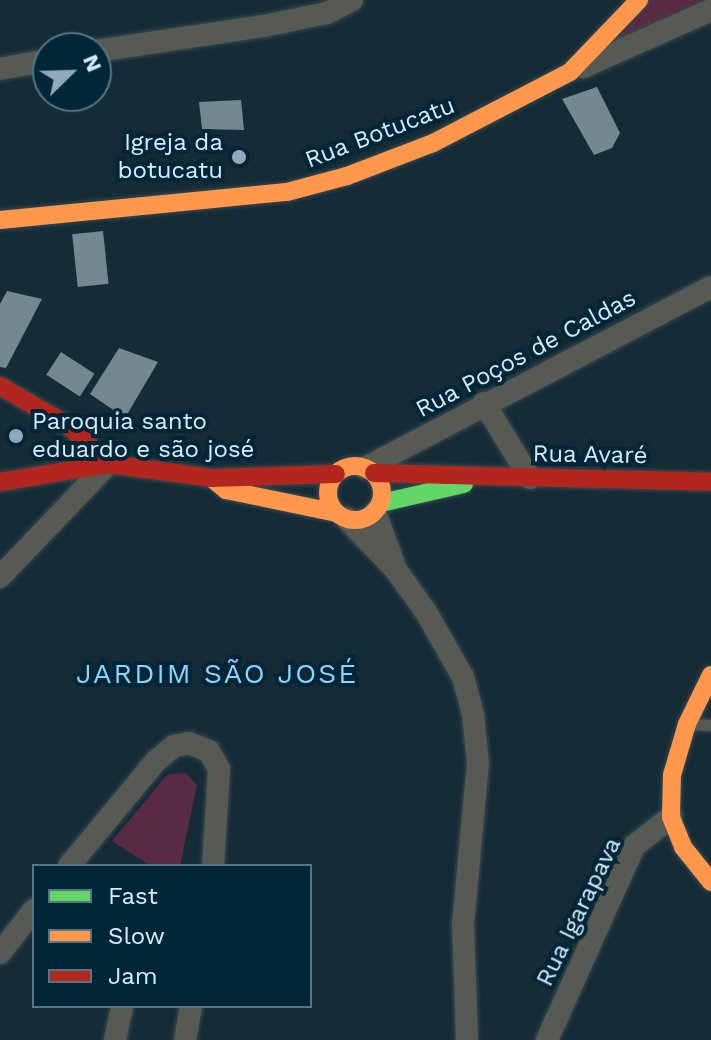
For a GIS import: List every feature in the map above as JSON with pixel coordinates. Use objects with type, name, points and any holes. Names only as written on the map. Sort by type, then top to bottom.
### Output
[{"type":"main road","name":"Rua Botucatu","points":[[0,220],[300,188],[433,143],[570,72],[639,0]]},
{"type":"main road","points":[[0,386],[69,426],[108,464]]},
{"type":"main road","points":[[0,482],[108,464],[211,478],[336,474]]},
{"type":"main road","points":[[211,478],[226,490],[341,515],[366,518],[378,507],[380,482],[370,470],[344,468],[336,474],[328,493],[341,515]]},
{"type":"main road","name":"Rua Avaré","points":[[370,470],[442,471],[490,477],[711,482]]},
{"type":"main road","name":"Rua Avaré","points":[[378,507],[490,477]]},
{"type":"main road","name":"Rua Avaré","points":[[689,481],[711,489]]},
{"type":"main road","points":[[711,675],[687,724],[672,775],[671,817],[683,847],[711,882]]},
{"type":"street","points":[[112,49],[264,26],[327,13],[352,0]]},
{"type":"street","points":[[570,72],[711,10]]},
{"type":"street","points":[[0,69],[32,63]]},
{"type":"street","name":"Rua Poços de Caldas","points":[[370,470],[484,403],[711,287]]},
{"type":"street","points":[[484,403],[530,478]]},
{"type":"street","points":[[0,577],[108,464]]},
{"type":"street","points":[[378,507],[396,570]]},
{"type":"street","points":[[341,515],[396,570],[448,649],[473,714],[478,763],[463,925],[467,1040]]},
{"type":"street","points":[[79,863],[174,746],[199,744],[216,759],[220,786],[213,864]]},
{"type":"street","name":"Rua Igarapava","points":[[547,1040],[634,846],[671,817]]},
{"type":"street","points":[[0,953],[32,913]]},
{"type":"street","points":[[115,1040],[122,1008]]},
{"type":"street","points":[[185,1040],[190,1010]]},
{"type":"street","points":[[190,1010],[197,1040]]},
{"type":"lane","points":[[687,724],[711,725]]},
{"type":"shaded area","points":[[642,0],[711,0],[585,66]]},
{"type":"shaded area","points":[[186,773],[197,785],[180,864],[148,864],[112,841],[167,775]]},
{"type":"building","points":[[597,87],[620,133],[612,148],[594,155],[562,99]]},
{"type":"building","points":[[241,100],[244,130],[202,129],[199,102]]},
{"type":"building","points":[[103,231],[109,284],[78,287],[72,234]]},
{"type":"building","points":[[7,291],[42,299],[6,368],[0,367],[0,304]]},
{"type":"building","points":[[119,348],[158,362],[125,418],[90,394]]},
{"type":"building","points":[[61,352],[95,374],[80,396],[46,375]]},
{"type":"traffic: fast","points":[[381,503],[464,484]]},
{"type":"traffic: slow","points":[[0,220],[287,192],[347,176],[433,143],[570,72],[639,0]]},
{"type":"traffic: slow","points":[[355,466],[374,474],[382,493],[374,512],[355,520],[336,512],[328,493],[336,474],[355,466]]},
{"type":"traffic: slow","points":[[214,480],[226,490],[337,513]]},
{"type":"traffic: slow","points":[[711,675],[687,724],[672,775],[671,817],[683,847],[711,882]]},
{"type":"traffic: jam","points":[[0,386],[69,426],[108,464]]},
{"type":"traffic: jam","points":[[0,482],[108,464],[211,478],[336,474]]},
{"type":"traffic: jam","points":[[374,473],[711,482]]},
{"type":"place","name":"Igreja da botucatu","points":[[239,157]]},
{"type":"place","name":"Paroquia santo eduardo e são josé","points":[[16,436]]},
{"type":"district","name":"JARDIM SÃO JOSÉ","points":[[217,674]]}]
